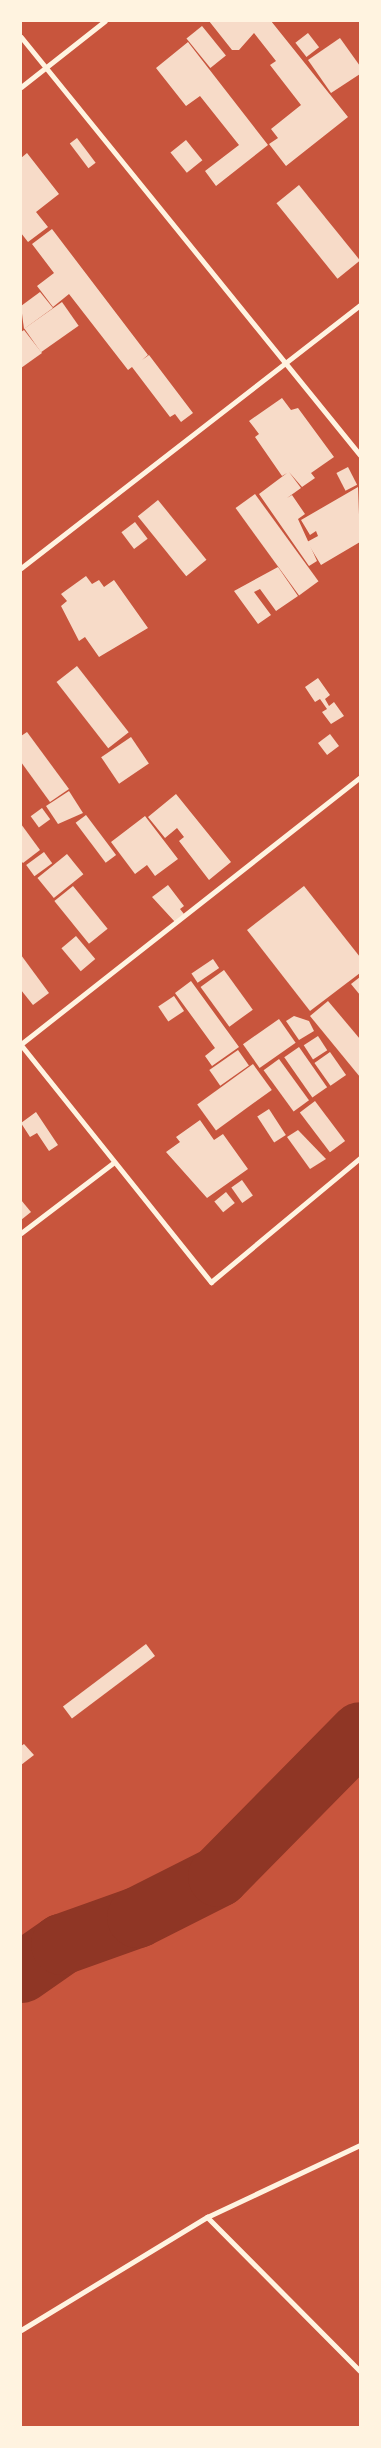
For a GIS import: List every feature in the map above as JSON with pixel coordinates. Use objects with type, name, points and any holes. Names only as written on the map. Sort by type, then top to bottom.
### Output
[{"type":"street","points":[[21,87],[105,21]]},
{"type":"street","points":[[21,37],[44,69],[286,361],[360,455]]},
{"type":"street","points":[[21,568],[360,305]]},
{"type":"street","points":[[360,777],[21,1045],[113,1163],[210,1282],[360,1158]]},
{"type":"street","points":[[21,1233],[113,1163]]},
{"type":"street","points":[[21,2330],[207,2217],[360,2145]]},
{"type":"street","points":[[207,2217],[360,2371]]},
{"type":"building","points":[[209,21],[271,21],[348,117],[286,166],[269,144],[278,138],[271,129],[301,105],[270,65],[276,61],[254,33],[239,50],[232,50]]},
{"type":"building","points":[[202,26],[226,56],[210,68],[186,39]]},
{"type":"building","points":[[308,33],[319,47],[306,57],[295,43]]},
{"type":"building","points":[[340,38],[360,66],[360,74],[331,93],[308,60]]},
{"type":"building","points":[[188,42],[268,145],[216,186],[205,171],[239,145],[200,96],[186,106],[156,68]]},
{"type":"building","points":[[77,138],[96,163],[88,168],[70,143]]},
{"type":"building","points":[[186,140],[202,160],[187,173],[170,153]]},
{"type":"building","points":[[27,153],[59,194],[36,212],[48,227],[28,242],[21,233],[21,158]]},
{"type":"building","points":[[299,185],[360,260],[338,279],[276,203]]},
{"type":"building","points":[[52,229],[148,355],[142,360],[149,355],[193,413],[181,422],[175,414],[170,417],[132,367],[128,370],[69,294],[53,307],[37,286],[54,273],[32,244]]},
{"type":"building","points":[[40,292],[53,308],[24,329],[21,306]]},
{"type":"building","points":[[62,302],[79,326],[41,352],[24,328]]},
{"type":"building","points":[[24,330],[42,353],[21,368],[21,332]]},
{"type":"building","points":[[282,398],[291,410],[298,408],[334,457],[311,473],[315,478],[302,487],[289,472],[301,488],[287,498],[292,495],[305,514],[298,519],[317,561],[309,566],[259,494],[287,473],[282,476],[255,437],[259,434],[249,421]]},
{"type":"building","points":[[348,467],[357,485],[345,491],[336,473]]},
{"type":"building","points":[[358,487],[360,542],[321,565],[307,542],[318,536],[316,531],[310,535],[301,520]]},
{"type":"building","points":[[255,494],[318,581],[299,595],[236,508]]},
{"type":"building","points":[[158,500],[206,560],[186,576],[138,516]]},
{"type":"building","points":[[135,522],[148,539],[134,549],[121,532]]},
{"type":"building","points":[[278,567],[298,596],[276,611],[260,589],[254,592],[271,615],[258,624],[234,591]]},
{"type":"building","points":[[86,576],[92,584],[99,580],[104,587],[114,580],[148,628],[99,657],[85,637],[79,641],[61,606],[67,601],[61,594]]},
{"type":"building","points":[[77,666],[129,732],[108,748],[57,682]]},
{"type":"building","points":[[318,678],[330,695],[325,699],[329,706],[334,702],[344,716],[331,724],[322,712],[327,709],[320,699],[315,702],[305,687]]},
{"type":"building","points":[[27,732],[69,789],[50,802],[21,762],[21,736]]},
{"type":"building","points":[[330,734],[339,746],[327,755],[318,743]]},
{"type":"building","points":[[131,737],[149,764],[119,784],[101,757]]},
{"type":"building","points":[[69,791],[83,813],[58,824],[46,806]]},
{"type":"building","points":[[176,794],[231,862],[209,880],[179,841],[184,837],[177,828],[165,838],[148,817]]},
{"type":"building","points":[[42,808],[50,819],[39,828],[31,816]]},
{"type":"building","points":[[86,815],[116,855],[106,863],[76,823]]},
{"type":"building","points":[[145,816],[178,859],[155,876],[147,865],[135,874],[111,842]]},
{"type":"building","points":[[21,824],[40,850],[23,863],[21,861]]},
{"type":"building","points":[[44,852],[52,863],[34,876],[26,865]]},
{"type":"building","points":[[67,854],[83,874],[54,898],[37,878]]},
{"type":"building","points":[[168,885],[184,906],[180,909],[184,914],[175,922],[152,897]]},
{"type":"building","points":[[73,886],[108,929],[89,944],[54,901]]},
{"type":"building","points":[[304,886],[360,957],[360,973],[310,1011],[247,930]]},
{"type":"building","points":[[76,936],[95,959],[81,971],[61,948]]},
{"type":"building","points":[[21,955],[49,993],[33,1005],[21,990]]},
{"type":"building","points":[[213,959],[219,968],[198,983],[191,974]]},
{"type":"building","points":[[224,970],[253,1010],[229,1027],[201,987]]},
{"type":"building","points":[[360,977],[360,995],[351,984]]},
{"type":"building","points":[[191,981],[239,1047],[212,1066],[205,1056],[215,1048],[175,993]]},
{"type":"building","points":[[174,996],[184,1011],[168,1022],[158,1007]]},
{"type":"building","points":[[328,1001],[360,1039],[360,1077],[310,1016]]},
{"type":"building","points":[[294,1016],[309,1021],[314,1031],[299,1040],[286,1021]]},
{"type":"building","points":[[279,1019],[296,1043],[260,1068],[243,1044]]},
{"type":"building","points":[[318,1036],[327,1050],[313,1060],[304,1045]]},
{"type":"building","points":[[299,1047],[327,1087],[312,1097],[284,1057]]},
{"type":"building","points":[[238,1050],[249,1066],[220,1086],[209,1070]]},
{"type":"building","points":[[330,1052],[346,1075],[330,1086],[314,1063]]},
{"type":"building","points":[[279,1059],[309,1100],[294,1111],[264,1070]]},
{"type":"building","points":[[253,1064],[272,1090],[216,1130],[197,1105]]},
{"type":"building","points":[[315,1101],[345,1141],[330,1152],[300,1112]]},
{"type":"building","points":[[269,1109],[286,1135],[274,1143],[257,1117]]},
{"type":"building","points":[[36,1112],[58,1145],[49,1151],[37,1133],[30,1137],[21,1123]]},
{"type":"building","points":[[200,1120],[214,1140],[223,1134],[248,1169],[207,1198],[166,1152],[180,1142],[176,1137]]},
{"type":"building","points":[[298,1130],[326,1159],[310,1169],[287,1137]]},
{"type":"building","points":[[242,1180],[253,1196],[242,1203],[231,1187]]},
{"type":"building","points":[[226,1192],[235,1203],[223,1212],[214,1201]]},
{"type":"building","points":[[21,1200],[31,1212],[21,1220]]},
{"type":"building","points":[[146,1644],[155,1656],[72,1719],[63,1707]]},
{"type":"building","points":[[24,1744],[34,1755],[21,1765],[21,1746]]},
{"type":"waterway","points":[[21,1972],[61,1944],[137,1917],[218,1876],[360,1732]]}]
